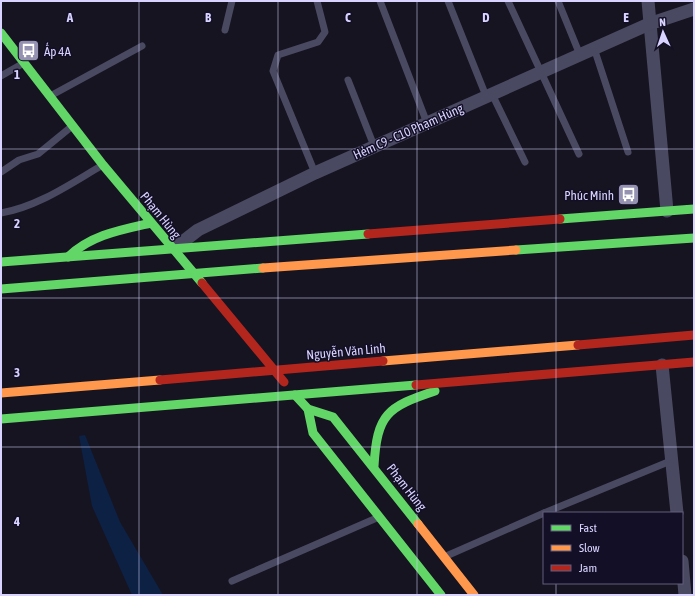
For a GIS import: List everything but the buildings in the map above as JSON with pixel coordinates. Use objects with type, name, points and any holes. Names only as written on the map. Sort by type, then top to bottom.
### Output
[{"type":"main road","name":"Phạm Hùng","points":[[1,33],[103,165],[192,273],[308,409],[333,416],[374,466],[474,595]]},
{"type":"main road","points":[[1,262],[694,209]]},
{"type":"main road","points":[[68,256],[81,244],[104,234],[151,223]]},
{"type":"main road","points":[[1,289],[192,273],[694,238]]},
{"type":"main road","name":"Nguyễn Văn Linh","points":[[1,393],[694,335]]},
{"type":"main road","points":[[1,419],[694,362]]},
{"type":"main road","points":[[374,466],[375,441],[379,426],[386,414],[406,400],[467,380]]},
{"type":"main road","points":[[308,409],[313,433],[441,595]]},
{"type":"street","points":[[648,1],[668,211]]},
{"type":"street","name":"Hẻm C9 - C10 Phạm Hùng","points":[[173,250],[198,230],[315,173],[649,24],[694,9]]},
{"type":"street","points":[[662,365],[678,512]]},
{"type":"street","points":[[683,572],[685,595]]},
{"type":"lane","points":[[225,30],[232,1]]},
{"type":"lane","points":[[315,173],[273,71],[278,56],[318,42],[325,32],[317,1]]},
{"type":"lane","points":[[380,1],[427,123]]},
{"type":"lane","points":[[448,1],[489,95],[525,162]]},
{"type":"lane","points":[[508,1],[579,154]]},
{"type":"lane","points":[[558,1],[580,54]]},
{"type":"lane","points":[[50,96],[142,46]]},
{"type":"lane","points":[[594,48],[628,152]]},
{"type":"lane","points":[[1,76],[23,63]]},
{"type":"lane","points":[[348,80],[374,146]]},
{"type":"lane","points":[[1,172],[19,160],[38,154],[73,126]]},
{"type":"lane","points":[[1,213],[13,211],[56,193],[103,165]]},
{"type":"lane","points":[[546,512],[672,460]]},
{"type":"lane","points":[[444,557],[543,513]]},
{"type":"lane","points":[[232,581],[379,517]]},
{"type":"water","points":[[85,435],[120,522],[163,595],[132,595],[92,506],[79,436]]},
{"type":"traffic: fast","points":[[1,33],[103,165],[202,283]]},
{"type":"traffic: fast","points":[[560,219],[694,209]]},
{"type":"traffic: fast","points":[[68,257],[86,243],[96,238],[106,234],[151,223]]},
{"type":"traffic: fast","points":[[1,262],[368,234]]},
{"type":"traffic: fast","points":[[516,250],[694,238]]},
{"type":"traffic: fast","points":[[1,289],[263,268]]},
{"type":"traffic: fast","points":[[1,419],[416,385]]},
{"type":"traffic: fast","points":[[374,466],[378,435],[382,424],[388,415],[395,408],[406,402],[435,391]]},
{"type":"traffic: fast","points":[[295,395],[308,409],[333,417],[418,524]]},
{"type":"traffic: fast","points":[[308,409],[313,433],[441,595]]},
{"type":"traffic: slow","points":[[263,268],[516,250]]},
{"type":"traffic: slow","points":[[383,361],[578,345]]},
{"type":"traffic: slow","points":[[1,393],[160,380]]},
{"type":"traffic: slow","points":[[418,524],[474,595]]},
{"type":"traffic: jam","points":[[368,234],[560,219]]},
{"type":"traffic: jam","points":[[202,283],[284,382]]},
{"type":"traffic: jam","points":[[578,345],[694,335]]},
{"type":"traffic: jam","points":[[160,380],[383,361]]},
{"type":"traffic: jam","points":[[416,385],[694,362]]},
{"type":"place","name":"Ấp 4A","points":[[28,51]]},
{"type":"place","name":"Phúc Minh","points":[[629,195]]}]
